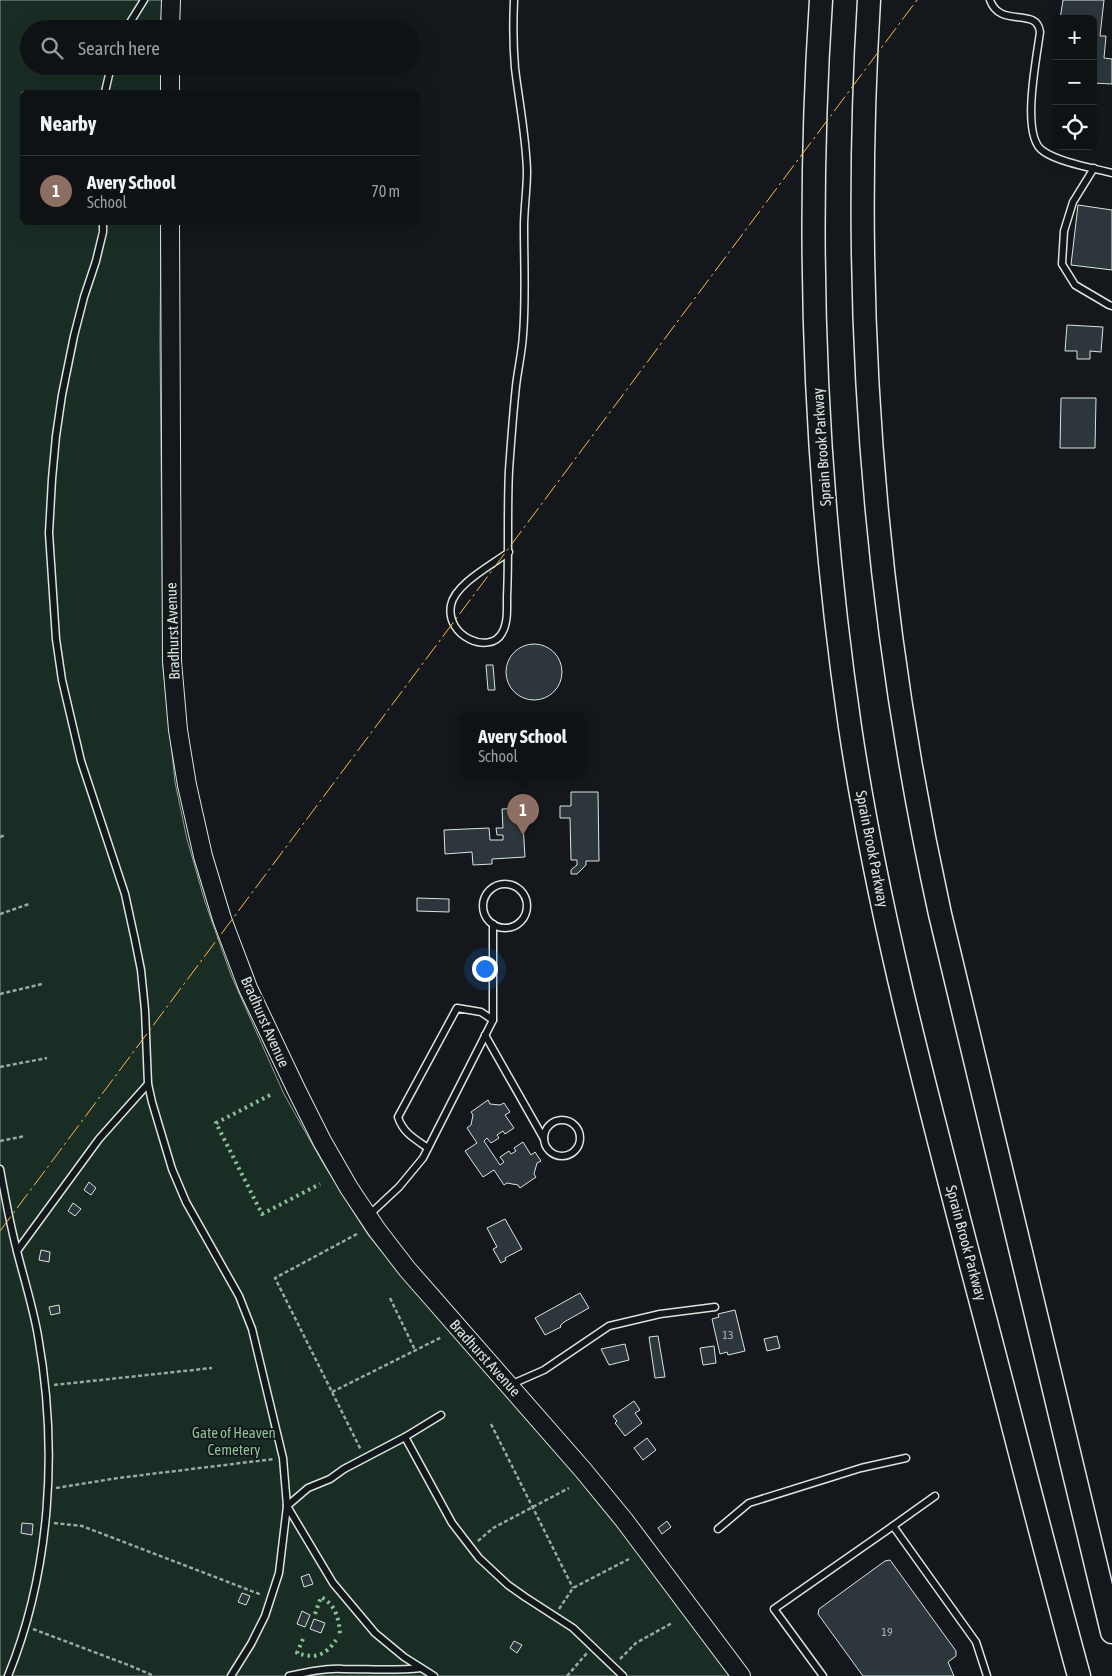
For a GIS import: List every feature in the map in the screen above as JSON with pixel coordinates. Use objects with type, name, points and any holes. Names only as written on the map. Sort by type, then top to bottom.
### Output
[{"type":"highway","name":"Sprain Brook Parkway","points":[[821,0],[816,99],[814,292],[818,389],[828,536],[838,634],[851,730],[876,874],[908,1018],[1076,1670]]},
{"type":"highway","points":[[869,0],[864,89],[862,189],[867,383],[878,528],[899,693],[920,818],[940,914],[1112,1632]]},
{"type":"main road","points":[[170,20],[171,0]]},
{"type":"main road","points":[[170,75],[170,90]]},
{"type":"main road","name":"Bradhurst Avenue","points":[[170,225],[172,661],[178,730],[187,785],[203,856],[222,919],[248,988],[322,1140],[349,1188],[368,1216],[413,1276],[551,1432],[624,1520],[741,1676]]},
{"type":"lane","points":[[132,20],[144,0]]},
{"type":"lane","points":[[509,552],[463,586],[452,600],[449,615],[456,630],[466,639],[482,642],[494,640],[502,633],[507,619],[509,552],[509,470],[516,386],[523,335],[524,225],[527,171],[515,67],[514,0]]},
{"type":"lane","points":[[990,0],[996,10],[1002,14],[1034,20],[1039,25],[1040,32],[1030,114],[1031,130],[1038,148],[1052,156],[1112,173]]},
{"type":"lane","points":[[105,90],[109,75]]},
{"type":"lane","points":[[1094,168],[1074,202],[1064,231],[1062,264],[1075,285],[1112,306]]},
{"type":"lane","points":[[103,225],[96,261],[74,336],[62,395],[52,479],[49,533],[56,639],[72,723],[89,786],[125,894],[138,955],[145,1010],[148,1084],[152,1102],[172,1169],[186,1202],[239,1296],[252,1328],[283,1458],[287,1506],[279,1574],[265,1616],[251,1644],[230,1676]]},
{"type":"lane","points":[[498,884],[513,885],[519,888],[527,901],[526,916],[521,922],[508,928],[493,924],[488,920],[483,906],[487,893],[498,884]]},
{"type":"lane","points":[[368,1216],[399,1187],[423,1158],[493,1020],[493,924]]},
{"type":"lane","points":[[428,1148],[407,1134],[400,1125],[398,1117],[457,1008],[481,1012],[493,1020]]},
{"type":"lane","points":[[485,1035],[548,1149],[553,1153],[564,1156],[570,1154],[578,1146],[580,1135],[574,1125],[569,1122],[557,1121],[548,1128],[544,1139]]},
{"type":"lane","points":[[17,1252],[99,1139],[148,1084]]},
{"type":"lane","points":[[0,1169],[17,1252],[38,1335],[48,1418],[45,1522],[38,1572],[24,1626],[8,1676]]},
{"type":"lane","points":[[509,1386],[544,1370],[609,1326],[660,1314],[715,1307]]},
{"type":"lane","points":[[287,1506],[308,1488],[405,1438],[441,1414]]},
{"type":"lane","points":[[405,1438],[452,1523],[470,1549],[508,1584],[573,1628],[623,1676]]},
{"type":"lane","points":[[718,1529],[750,1503],[861,1468],[906,1458]]},
{"type":"lane","points":[[824,1676],[774,1609],[935,1496]]},
{"type":"lane","points":[[287,1506],[338,1588],[375,1633],[404,1656],[434,1676]]},
{"type":"lane","points":[[893,1526],[976,1642],[987,1676]]},
{"type":"lane","points":[[289,1676],[341,1668],[400,1671],[421,1668]]},
{"type":"path","points":[[0,837],[5,836]]},
{"type":"path","points":[[0,914],[29,904]]},
{"type":"path","points":[[0,994],[42,984]]},
{"type":"path","points":[[0,1067],[47,1058]]},
{"type":"path","points":[[0,1141],[25,1136]]},
{"type":"path","points":[[357,1234],[275,1278],[365,1458]]},
{"type":"path","points":[[390,1298],[415,1350]]},
{"type":"path","points":[[332,1392],[442,1337]]},
{"type":"path","points":[[45,1386],[212,1368]]},
{"type":"path","points":[[491,1424],[573,1588]]},
{"type":"path","points":[[47,1490],[118,1478],[283,1458]]},
{"type":"path","points":[[470,1549],[493,1528],[569,1488]]},
{"type":"path","points":[[45,1522],[82,1526],[271,1598]]},
{"type":"path","points":[[554,1616],[573,1588],[629,1559]]},
{"type":"path","points":[[614,1666],[636,1643],[672,1623]]},
{"type":"path","points":[[24,1626],[154,1676]]},
{"type":"path","points":[[567,1676],[593,1646]]},
{"type":"green space","name":"Gate of Heaven Cemetery","points":[[0,0],[163,0],[161,20],[20,20],[20,75],[161,75],[161,90],[20,90],[20,225],[161,225],[160,341],[163,667],[175,782],[187,839],[205,902],[231,975],[284,1094],[324,1165],[368,1235],[577,1477],[675,1598],[729,1676],[0,1676]]},
{"type":"building","points":[[1063,0],[1104,0],[1100,36],[1106,36],[1104,58],[1112,59],[1112,84],[1097,83],[1097,15],[1061,15]]},
{"type":"building","points":[[1078,205],[1112,210],[1112,270],[1071,265]]},
{"type":"building","points":[[1067,325],[1103,327],[1101,352],[1090,351],[1090,359],[1077,359],[1077,351],[1065,351]]},
{"type":"building","points":[[1061,398],[1096,398],[1095,448],[1060,448]]},
{"type":"building","points":[[534,644],[545,646],[554,652],[560,661],[562,672],[560,683],[554,692],[545,698],[534,700],[523,698],[514,692],[508,683],[506,672],[508,661],[514,652],[523,646]]},
{"type":"building","points":[[486,665],[493,665],[495,690],[488,690]]},
{"type":"building","points":[[571,792],[598,792],[599,861],[586,861],[586,865],[577,874],[571,874],[571,870],[577,865],[577,860],[571,860],[570,818],[560,818],[560,806],[571,806]]},
{"type":"building","points":[[522,808],[525,857],[492,859],[492,864],[473,865],[472,852],[445,854],[444,830],[489,828],[490,840],[503,840],[503,835],[497,835],[496,828],[503,828],[502,809]]},
{"type":"building","points":[[417,898],[449,899],[449,912],[417,911]]},
{"type":"building","points":[[488,1100],[490,1104],[500,1105],[504,1103],[510,1112],[505,1115],[514,1128],[505,1134],[503,1131],[497,1135],[499,1138],[491,1143],[487,1138],[484,1141],[500,1165],[504,1162],[500,1157],[509,1151],[511,1154],[516,1151],[514,1148],[523,1142],[531,1155],[535,1152],[541,1161],[537,1163],[534,1174],[536,1177],[520,1188],[518,1185],[507,1183],[504,1185],[494,1170],[483,1177],[465,1151],[477,1143],[467,1128],[471,1125],[473,1115],[471,1112]]},
{"type":"building","points":[[89,1182],[96,1188],[91,1195],[84,1190]]},
{"type":"building","points":[[73,1203],[81,1209],[75,1216],[68,1211]]},
{"type":"building","points":[[505,1219],[522,1249],[505,1258],[506,1260],[501,1263],[493,1249],[497,1247],[487,1228]]},
{"type":"building","points":[[41,1250],[50,1252],[49,1262],[39,1260]]},
{"type":"building","points":[[580,1293],[589,1308],[564,1322],[561,1327],[545,1335],[535,1318]]},
{"type":"building","points":[[59,1305],[60,1313],[51,1315],[49,1307]]},
{"type":"building","points":[[735,1310],[745,1351],[728,1355],[727,1352],[720,1354],[712,1319],[719,1317],[718,1314]]},
{"type":"building","points":[[658,1336],[665,1377],[655,1378],[649,1337]]},
{"type":"building","points":[[777,1336],[780,1348],[767,1351],[764,1339]]},
{"type":"building","points":[[625,1344],[629,1360],[609,1365],[601,1349]]},
{"type":"building","points":[[714,1346],[716,1363],[703,1365],[700,1348]]},
{"type":"building","points":[[634,1401],[640,1410],[635,1413],[642,1423],[625,1436],[615,1423],[617,1421],[613,1416]]},
{"type":"building","points":[[647,1438],[656,1450],[643,1460],[634,1448]]},
{"type":"building","points":[[667,1521],[671,1527],[662,1534],[658,1528]]},
{"type":"building","points":[[22,1523],[33,1524],[32,1535],[21,1533]]},
{"type":"building","points":[[890,1560],[956,1651],[956,1656],[948,1662],[954,1676],[863,1676],[818,1614],[819,1609],[885,1561]]},
{"type":"building","points":[[309,1574],[313,1584],[304,1587],[301,1577]]},
{"type":"building","points":[[242,1593],[250,1596],[246,1605],[238,1602]]},
{"type":"building","points":[[302,1611],[310,1615],[305,1627],[297,1624]]},
{"type":"building","points":[[314,1619],[325,1623],[321,1633],[310,1629]]},
{"type":"building","points":[[514,1641],[522,1645],[517,1653],[510,1648]]},
{"type":"hedge","points":[[270,1095],[216,1123],[262,1214],[320,1184]]},
{"type":"hedge","points":[[315,1614],[321,1597],[330,1604],[336,1613],[340,1635]]},
{"type":"hedge","points":[[303,1639],[297,1653],[309,1656],[324,1653],[336,1640]]},
{"type":"power","points":[[0,1231],[917,0]]},
{"type":"place","name":"Avery School","points":[[523,835]]}]
